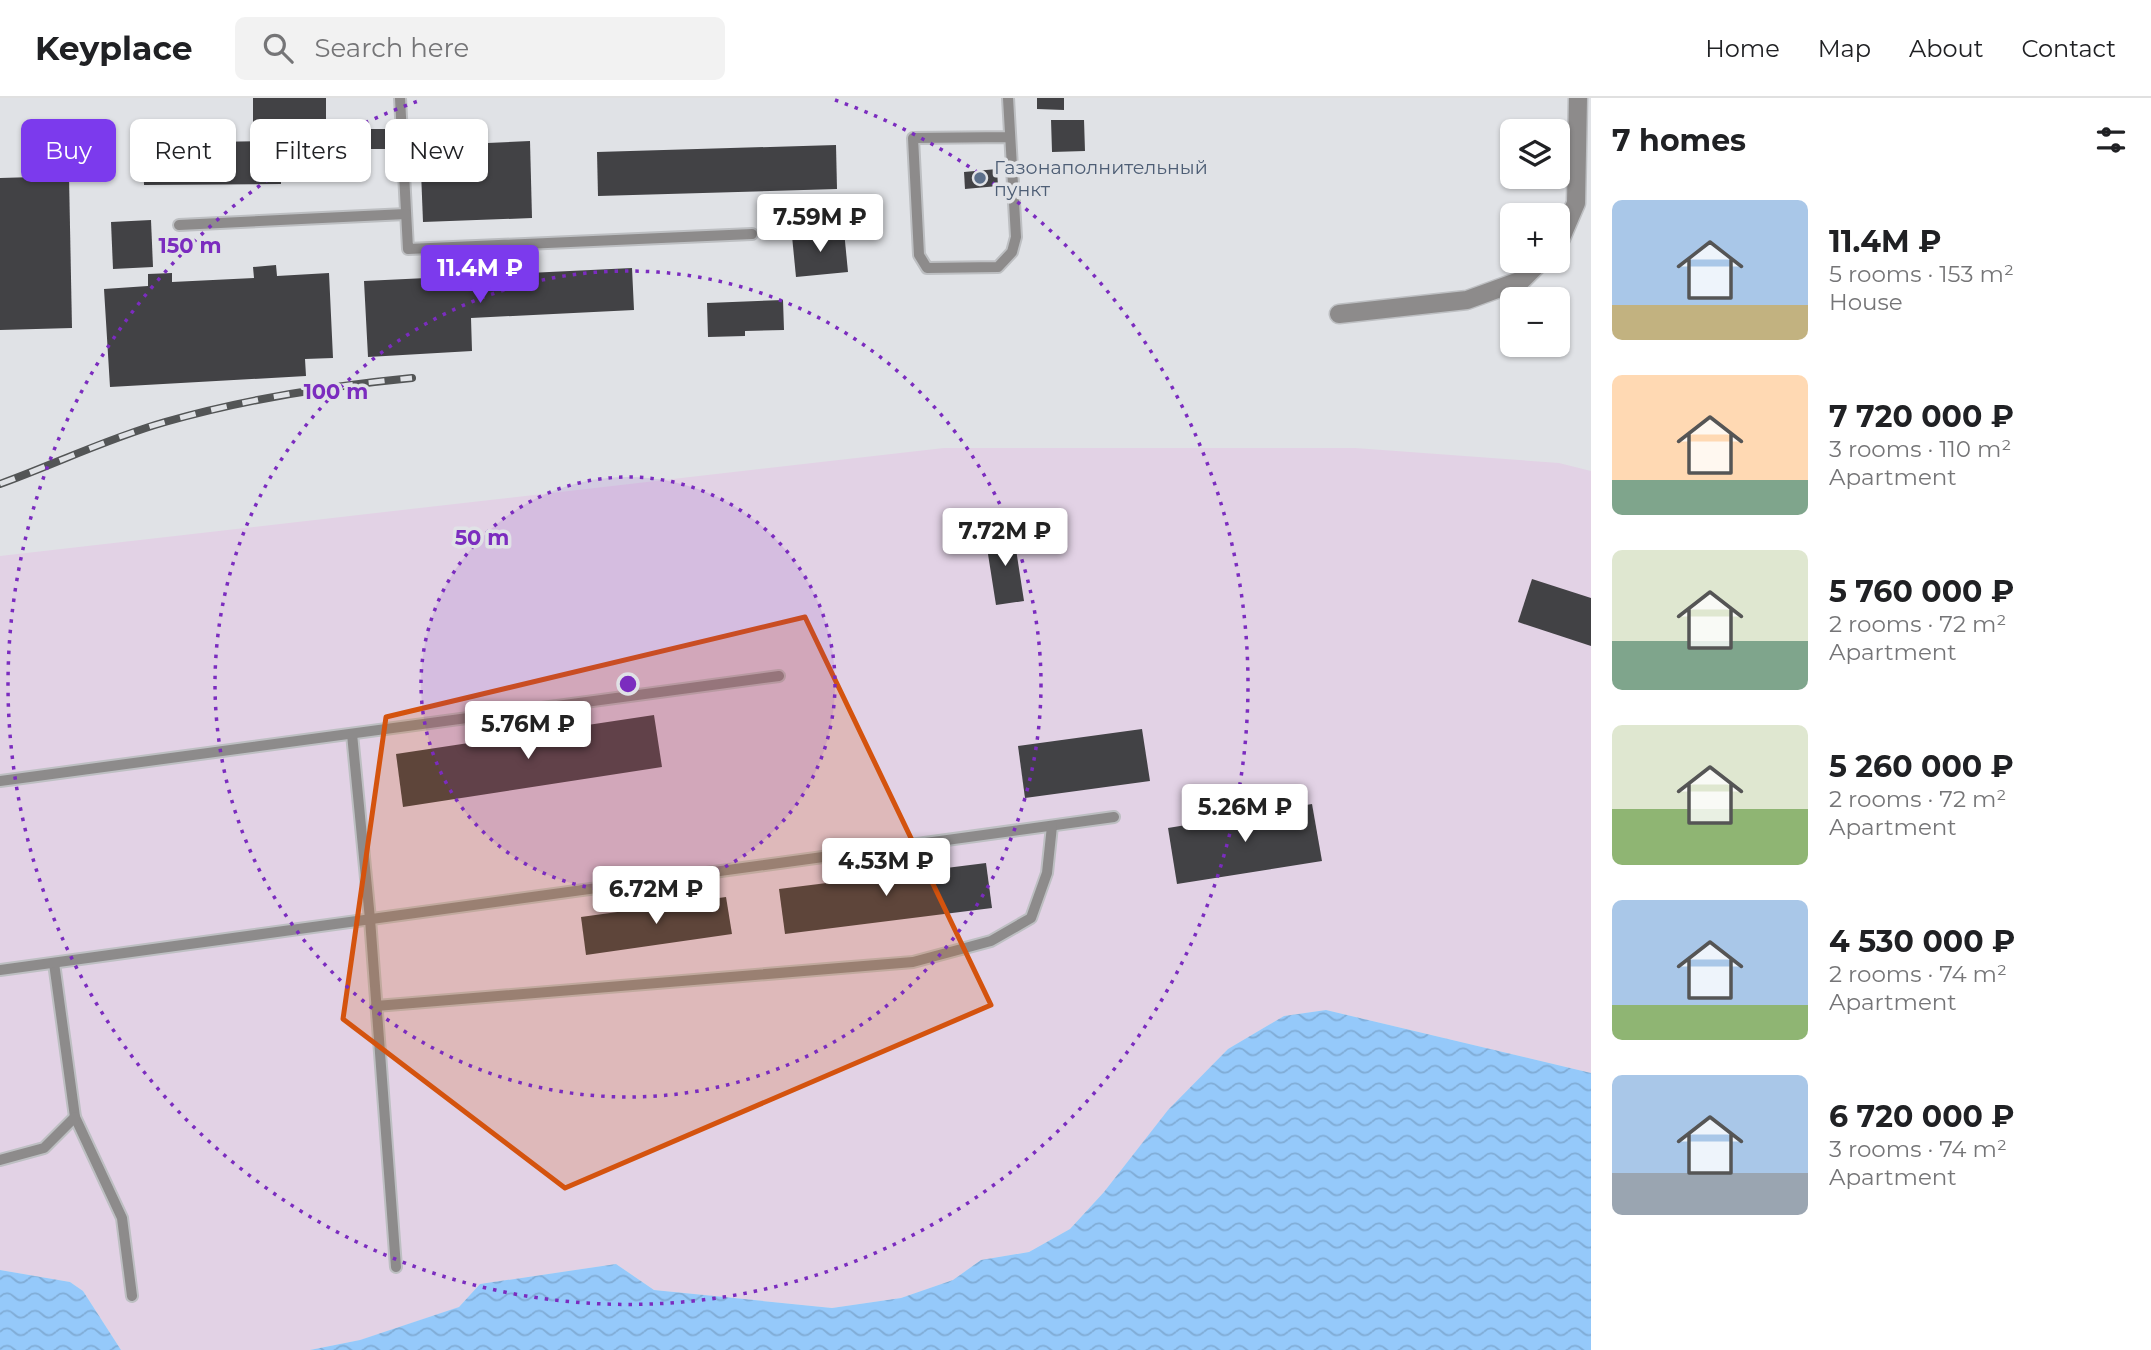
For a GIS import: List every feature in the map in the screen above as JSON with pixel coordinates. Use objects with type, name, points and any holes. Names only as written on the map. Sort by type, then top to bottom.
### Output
[{"type":"street","points":[[1570,217],[1576,203],[1578,98]]},
{"type":"street","points":[[1339,314],[1467,300],[1522,280],[1529,273]]},
{"type":"lane","points":[[400,98],[408,249],[752,234]]},
{"type":"lane","points":[[1008,98],[1016,237],[1012,252],[998,267],[927,268],[919,255],[913,138],[1010,137]]},
{"type":"lane","points":[[179,225],[406,214]]},
{"type":"lane","points":[[0,781],[779,676]]},
{"type":"lane","points":[[352,734],[370,919],[396,1267]]},
{"type":"lane","points":[[0,970],[1114,817]]},
{"type":"lane","points":[[376,1006],[913,962],[991,940],[1031,918],[1047,873],[1052,826]]},
{"type":"lane","points":[[54,963],[75,1117],[122,1219],[132,1296]]},
{"type":"lane","points":[[0,1160],[44,1148],[75,1117]]},
{"type":"highlighted area","points":[[805,617],[991,1005],[565,1188],[343,1019],[386,717]]},
{"type":"shaded area","points":[[944,448],[1355,448],[1559,463],[1591,471],[1591,1073],[1326,1010],[1284,1016],[1228,1049],[1169,1110],[1104,1192],[1070,1229],[1029,1252],[981,1260],[953,1280],[901,1298],[832,1308],[654,1290],[616,1264],[480,1284],[459,1307],[360,1340],[310,1350],[121,1350],[83,1291],[70,1282],[0,1270],[0,556]]},
{"type":"water","points":[[1326,1010],[1591,1073],[1591,1350],[310,1350],[360,1340],[459,1307],[480,1284],[616,1264],[654,1290],[832,1308],[901,1298],[953,1280],[981,1260],[1029,1252],[1070,1229],[1104,1192],[1168,1110],[1228,1049],[1284,1016]]},
{"type":"water","points":[[0,1270],[70,1282],[83,1291],[121,1350],[0,1350]]},
{"type":"building","points":[[253,98],[326,98],[326,119],[253,119]]},
{"type":"building","points":[[1037,98],[1064,98],[1064,110],[1037,109]]},
{"type":"building","points":[[1051,120],[1084,120],[1085,151],[1052,152]]},
{"type":"building","points":[[371,129],[385,129],[385,149],[371,149]]},
{"type":"building","points":[[250,141],[250,182],[281,184],[144,185],[144,182],[236,182],[236,142]]},
{"type":"building","points":[[530,141],[532,218],[423,222],[421,182],[488,182],[488,143]]},
{"type":"building","points":[[836,145],[837,189],[598,196],[597,152]]},
{"type":"building","points":[[997,169],[998,186],[965,189],[964,172]]},
{"type":"building","points":[[21,177],[21,182],[69,182],[72,328],[0,330],[0,178]]},
{"type":"building","points":[[151,220],[153,267],[113,269],[111,222]]},
{"type":"building","points":[[844,231],[848,272],[796,277],[792,236]]},
{"type":"building","points":[[276,265],[277,276],[329,273],[333,358],[305,359],[306,376],[110,387],[104,289],[148,286],[148,274],[172,273],[172,282],[254,278],[253,267]]},
{"type":"building","points":[[632,268],[634,310],[471,318],[472,351],[368,357],[364,281]]},
{"type":"building","points":[[783,300],[784,330],[745,331],[745,336],[708,337],[707,303]]},
{"type":"building","points":[[1013,530],[1024,601],[996,605],[985,535]]},
{"type":"building","points":[[1532,579],[1591,598],[1591,646],[1518,622]]},
{"type":"building","points":[[654,715],[662,767],[403,807],[396,754]]},
{"type":"building","points":[[1142,729],[1150,781],[1025,798],[1018,746]]},
{"type":"building","points":[[1312,804],[1322,861],[1177,884],[1168,828]]},
{"type":"building","points":[[986,863],[992,908],[785,934],[779,889]]},
{"type":"building","points":[[726,897],[732,934],[586,955],[581,917]]},
{"type":"railway","points":[[0,484],[123,436],[195,414],[287,394],[412,378]]},
{"type":"place","name":"Газонаполнительный пункт","points":[[980,178]]}]
